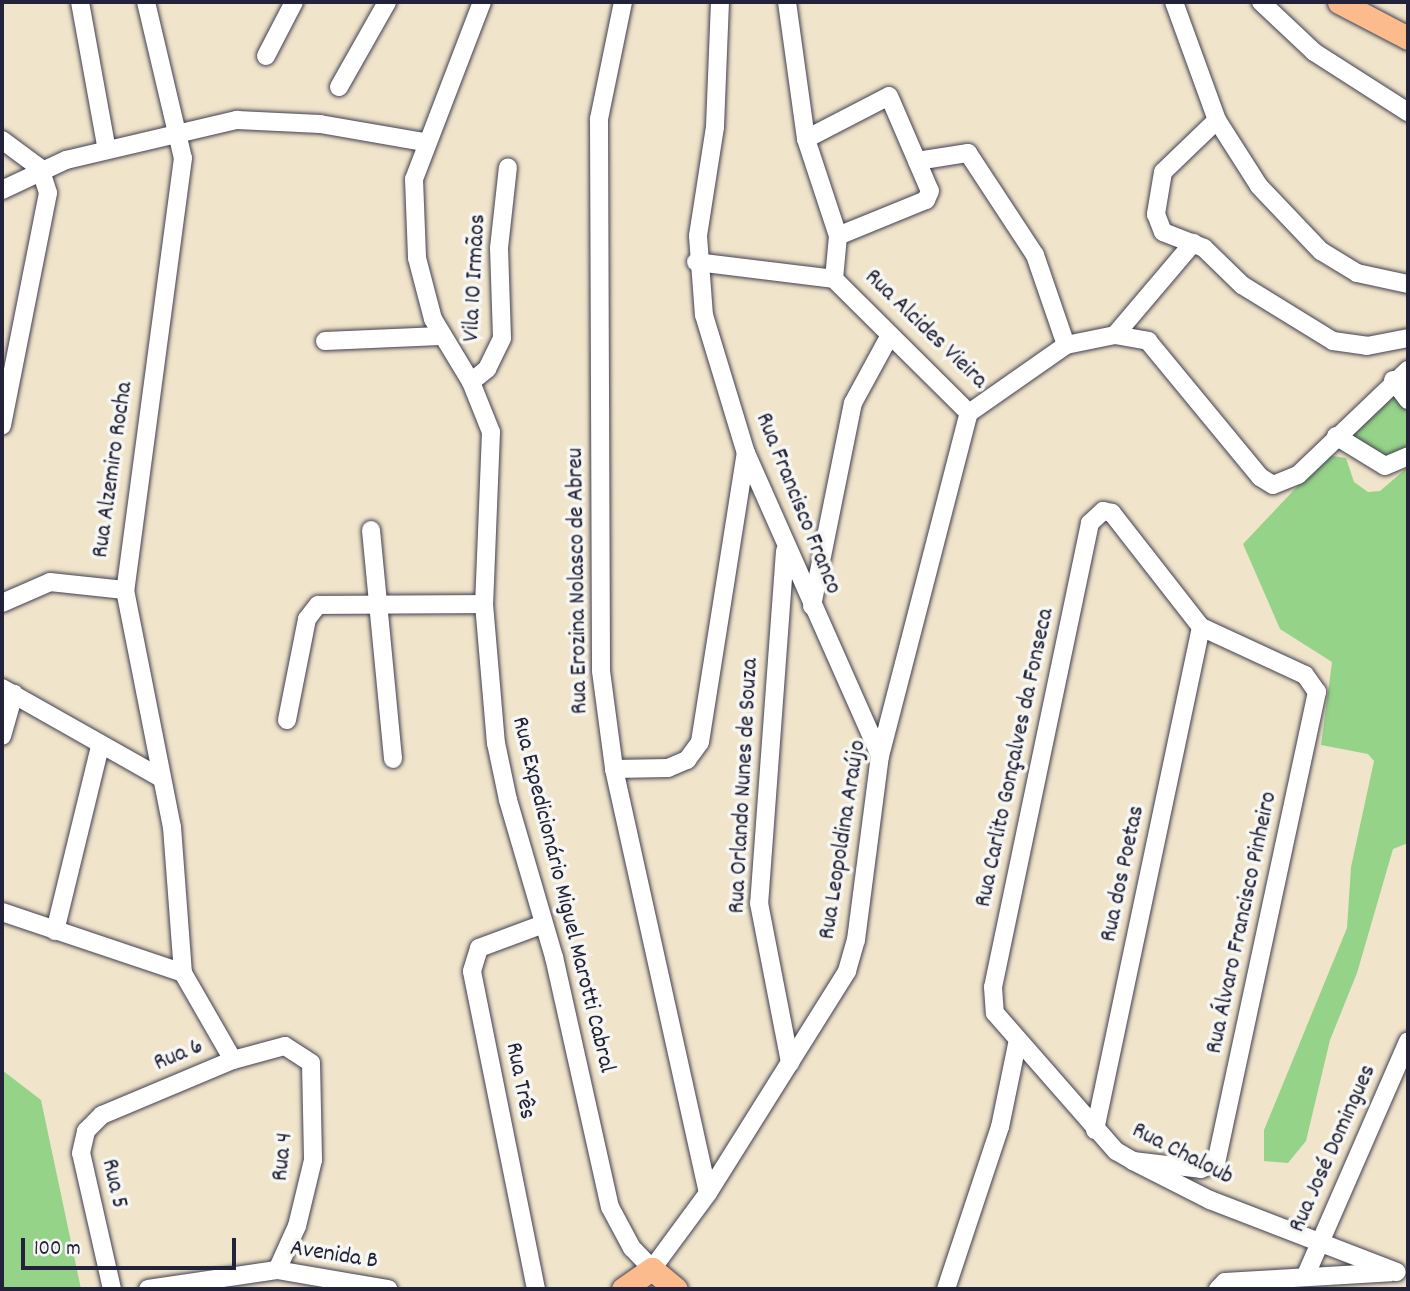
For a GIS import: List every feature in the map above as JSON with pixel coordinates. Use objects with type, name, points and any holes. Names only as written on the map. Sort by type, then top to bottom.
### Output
[{"type":"main road","points":[[1339,2],[1408,38]]},
{"type":"main road","points":[[626,1287],[652,1269],[676,1289]]},
{"type":"street","points":[[80,2],[107,150]]},
{"type":"street","name":"Rua Alzemiro Rocha","points":[[146,2],[181,132],[181,188],[125,590],[160,778],[172,827],[183,973],[233,1060]]},
{"type":"street","points":[[265,56],[294,2]]},
{"type":"street","points":[[339,87],[387,2]]},
{"type":"street","name":"Rua Expedicionário Miguel Marotti Cabral","points":[[482,2],[424,142],[412,212],[425,298],[440,337],[471,382],[491,432],[484,604],[496,743],[541,925],[554,957],[610,1207],[632,1248],[652,1269]]},
{"type":"street","name":"Rua Erozina Nolasco de Abreu","points":[[623,2],[599,119],[601,671],[614,769],[708,1194]]},
{"type":"street","name":"Rua Francisco Franco","points":[[720,2],[715,127],[696,262],[704,315],[746,453],[785,551],[880,756]]},
{"type":"street","points":[[787,2],[806,139],[838,236],[834,279]]},
{"type":"street","points":[[1174,2],[1217,120],[1259,186],[1321,251],[1357,273],[1408,285]]},
{"type":"street","points":[[1261,2],[1314,52],[1408,112]]},
{"type":"street","points":[[806,139],[889,96],[930,191],[926,200],[838,236]]},
{"type":"street","points":[[2,190],[40,168],[107,150],[181,132],[268,119],[424,142]]},
{"type":"street","points":[[1217,120],[1170,161],[1157,195],[1158,225],[1193,243],[1242,285],[1333,341],[1367,345],[1408,338]]},
{"type":"street","points":[[2,140],[40,168],[48,193],[2,425]]},
{"type":"street","points":[[917,161],[968,153],[1035,255],[1066,345]]},
{"type":"street","name":"Vila 10 Irmãos","points":[[471,382],[487,369],[502,338],[499,248],[508,167]]},
{"type":"street","points":[[1115,335],[1193,243]]},
{"type":"street","name":"Rua Alcides Vieira","points":[[696,262],[834,279],[969,413],[1066,345],[1115,335],[1159,348],[1260,477],[1273,485],[1298,475],[1393,380],[1408,370]]},
{"type":"street","points":[[812,606],[853,403],[890,335]]},
{"type":"street","points":[[325,341],[440,337]]},
{"type":"street","points":[[1393,380],[1408,400]]},
{"type":"street","name":"Rua Leopoldina Araújo","points":[[652,1269],[708,1194],[833,1000],[856,940],[880,756],[969,413]]},
{"type":"street","points":[[1336,436],[1384,466],[1408,456]]},
{"type":"street","points":[[614,769],[668,768],[687,760],[700,741],[746,453]]},
{"type":"street","name":"Rua Carlito Gonçalves da Fonseca","points":[[995,1013],[993,987],[1095,515],[1112,513],[1200,627]]},
{"type":"street","points":[[371,530],[393,759]]},
{"type":"street","name":"Rua Orlando Nunes de Souza","points":[[785,551],[759,903],[790,1063]]},
{"type":"street","points":[[2,603],[50,582],[125,590]]},
{"type":"street","points":[[287,720],[311,611],[329,602],[484,604]]},
{"type":"street","name":"Rua Álvaro Francisco Pinheiro","points":[[1133,1161],[1201,1169],[1216,1163],[1317,692],[1304,675],[1200,627]]},
{"type":"street","name":"Rua dos Poetas","points":[[1095,1130],[1200,627]]},
{"type":"street","points":[[2,736],[8,691],[160,778]]},
{"type":"street","points":[[55,931],[100,746]]},
{"type":"street","points":[[2,912],[183,973]]},
{"type":"street","name":"Rua Três","points":[[536,1289],[472,971],[479,948],[541,925]]},
{"type":"street","name":"Rua Chaloub","points":[[995,1013],[1017,1044],[1095,1130],[1133,1161],[1210,1200],[1403,1272]]},
{"type":"street","name":"Rua José Domingues","points":[[1305,1277],[1408,1041]]},
{"type":"street","points":[[946,1289],[1000,1127],[1017,1044]]},
{"type":"street","name":"Rua 6","points":[[86,1131],[102,1115],[233,1060],[285,1046],[299,1050]]},
{"type":"street","name":"Rua 4","points":[[277,1270],[297,1226],[313,1160],[311,1063],[299,1050]]},
{"type":"street","name":"Rua 5","points":[[86,1131],[81,1153],[112,1289]]},
{"type":"street","name":"Avenida B","points":[[148,1289],[277,1270],[388,1289]]},
{"type":"street","points":[[1221,1286],[1305,1277],[1403,1272]]},
{"type":"green space","points":[[1390,393],[1408,411],[1408,449],[1390,459],[1345,437]]},
{"type":"green space","points":[[1327,455],[1346,458],[1354,482],[1368,492],[1380,491],[1408,467],[1408,843],[1393,849],[1357,973],[1330,1040],[1306,1141],[1288,1163],[1264,1161],[1264,1130],[1347,928],[1351,867],[1374,761],[1368,754],[1321,745],[1332,662],[1280,629],[1243,544]]},
{"type":"green space","points":[[2,1070],[41,1100],[81,1289],[2,1289]]}]
